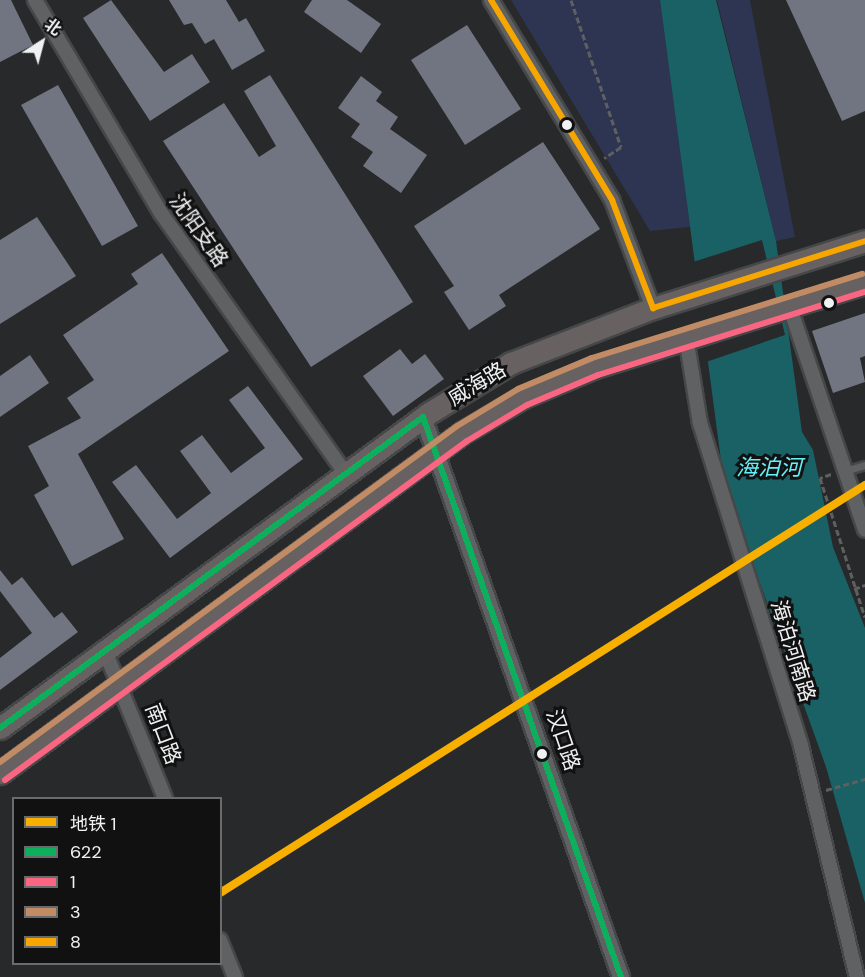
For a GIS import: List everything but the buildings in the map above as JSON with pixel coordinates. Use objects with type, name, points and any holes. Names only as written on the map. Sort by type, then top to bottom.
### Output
[{"type":"main road","name":"威海路","points":[[0,728],[423,417],[512,363],[653,308],[783,269],[865,241]]},
{"type":"main road","name":"威海路","points":[[0,773],[438,451],[523,397],[686,338],[790,308],[865,283]]},
{"type":"street","name":"沈阳支路","points":[[35,0],[161,213],[345,473]]},
{"type":"street","points":[[491,0],[612,200],[653,308]]},
{"type":"street","points":[[790,308],[865,530]]},
{"type":"street","name":"海泊河南路","points":[[686,338],[700,423],[801,746],[857,977]]},
{"type":"street","name":"汉口路","points":[[423,417],[438,451],[621,977]]},
{"type":"street","name":"南口路","points":[[105,651],[121,684],[165,797]]},
{"type":"street","points":[[222,945],[235,977]]},
{"type":"lane","points":[[845,471],[865,465]]},
{"type":"path","points":[[571,0],[621,147],[592,165]]},
{"type":"path","points":[[845,471],[820,478],[854,589],[865,617]]},
{"type":"path","points":[[854,589],[865,585]]},
{"type":"path","points":[[827,789],[865,779]]},
{"type":"shaded area","points":[[511,0],[660,0],[690,227],[650,231]]},
{"type":"shaded area","points":[[717,0],[750,0],[795,237],[776,241]]},
{"type":"water","name":"海泊河","points":[[660,0],[716,0],[776,241],[802,432],[813,450],[833,547],[865,628],[865,903],[826,767],[724,483]]},
{"type":"pier","points":[[762,240],[785,335],[706,362],[693,262]]},
{"type":"metro line","name":"1","points":[[222,892],[865,485]]},
{"type":"transit line","name":"8","points":[[491,0],[612,200],[653,308],[865,241]]},
{"type":"transit line","name":"3","points":[[0,762],[457,426],[518,389],[592,358],[862,274]]},
{"type":"transit line","name":"1","points":[[5,780],[467,441],[527,405],[598,375],[865,292]]},
{"type":"transit line","name":"622","points":[[0,728],[423,417],[621,977]]}]
